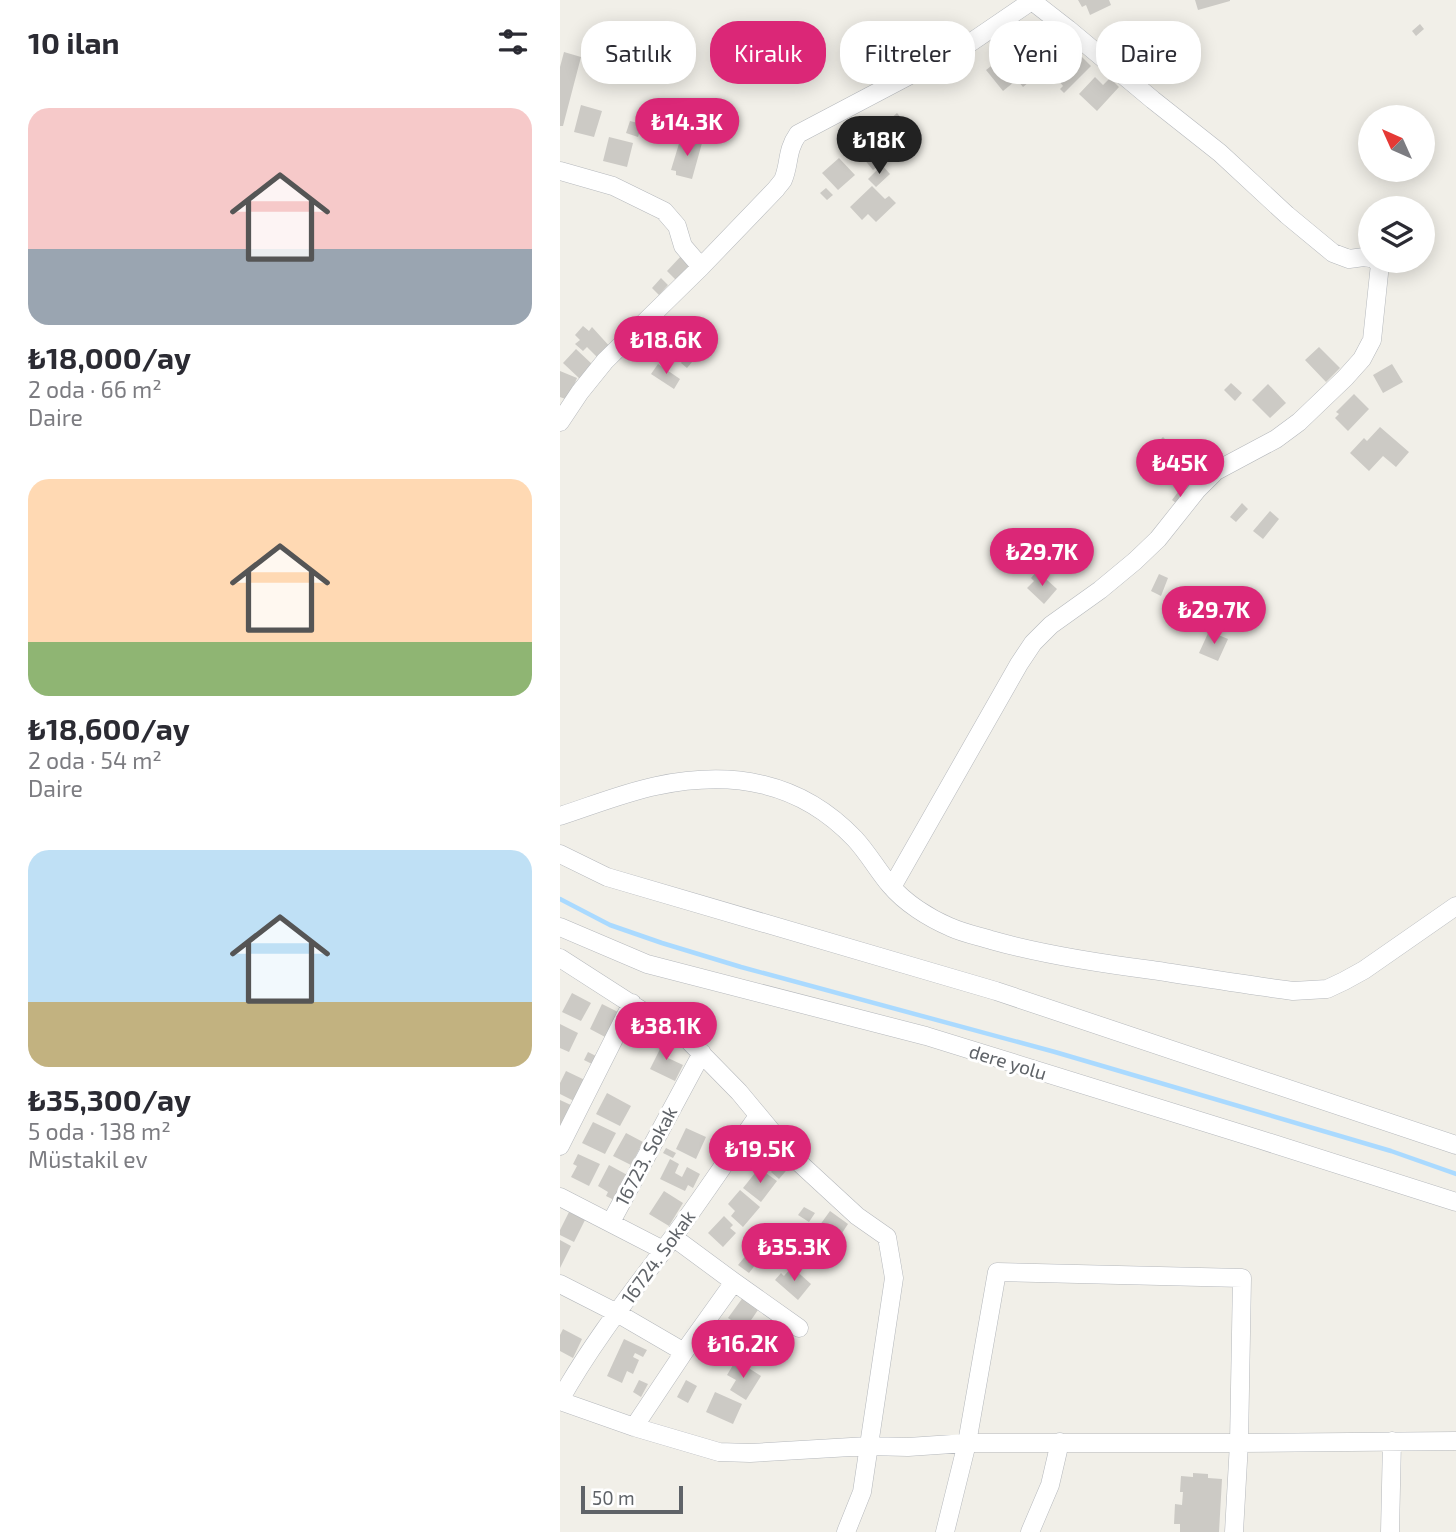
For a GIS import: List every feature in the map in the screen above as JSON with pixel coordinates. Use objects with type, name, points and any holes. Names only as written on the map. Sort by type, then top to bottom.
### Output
[{"type":"street","points":[[560,422],[605,361],[776,189],[784,178],[792,142],[798,134],[967,45],[1032,0],[1220,153],[1333,253],[1349,259],[1358,259]]},
{"type":"street","points":[[560,171],[613,186],[664,211],[677,226],[683,246],[701,267]]},
{"type":"street","points":[[892,887],[1033,643],[1051,625],[1135,561],[1158,539],[1197,490],[1216,471],[1276,439],[1299,422],[1345,378],[1362,359],[1372,340],[1379,273]]},
{"type":"street","points":[[560,816],[653,786],[689,780],[728,779],[755,782],[783,790],[824,811],[858,842],[892,887],[917,907],[952,928],[1042,954],[1293,991],[1326,989],[1364,971],[1456,906]]},
{"type":"street","points":[[560,854],[607,877],[996,991],[1456,1145]]},
{"type":"street","name":"dere yolu","points":[[560,927],[647,964],[926,1036],[1456,1202]]},
{"type":"street","points":[[561,961],[680,1034],[739,1092],[793,1157],[857,1216],[887,1237],[894,1279],[862,1492],[846,1532]]},
{"type":"street","points":[[560,1146],[632,1003]]},
{"type":"street","name":"16723. Sokak","points":[[611,1222],[702,1053]]},
{"type":"street","name":"16724. Sokak","points":[[560,1400],[565,1380],[617,1313],[758,1116]]},
{"type":"street","points":[[560,1197],[611,1222],[668,1243],[733,1282],[799,1328]]},
{"type":"street","points":[[945,1532],[967,1443],[997,1272],[1242,1278],[1239,1443],[1234,1532]]},
{"type":"street","points":[[634,1427],[733,1282]]},
{"type":"street","points":[[560,1284],[684,1352]]},
{"type":"street","points":[[560,1400],[634,1427],[719,1452],[967,1443],[1456,1441]]},
{"type":"street","points":[[1390,1532],[1392,1441]]},
{"type":"street","points":[[1030,1532],[1049,1485],[1060,1443]]},
{"type":"building","points":[[1078,0],[1109,0],[1111,5],[1090,15],[1086,5],[1082,7]]},
{"type":"building","points":[[1195,0],[1230,0],[1230,1],[1198,10]]},
{"type":"building","points":[[1420,24],[1424,29],[1416,36],[1412,31]]},
{"type":"building","points":[[564,52],[581,57],[563,126],[560,126],[560,67]]},
{"type":"building","points":[[1082,57],[1091,66],[1082,75]]},
{"type":"building","points":[[1095,77],[1096,84],[1116,84],[1119,87],[1097,111],[1079,94]]},
{"type":"building","points":[[997,84],[1012,84],[1003,91]]},
{"type":"building","points":[[1061,84],[1073,84],[1064,93],[1060,89]]},
{"type":"building","points":[[581,105],[602,111],[594,137],[574,132]]},
{"type":"building","points":[[897,113],[914,133],[895,149],[881,132]]},
{"type":"building","points":[[630,121],[642,124],[638,137],[626,133]]},
{"type":"building","points":[[609,137],[633,143],[627,167],[603,161]]},
{"type":"building","points":[[681,137],[702,143],[692,179],[676,175],[676,171],[671,170]]},
{"type":"building","points":[[872,148],[883,162],[873,170],[863,158]]},
{"type":"building","points":[[839,158],[855,175],[838,190],[822,173]]},
{"type":"building","points":[[882,165],[890,174],[876,187],[868,179]]},
{"type":"building","points":[[872,186],[885,199],[889,196],[896,203],[876,222],[868,214],[862,220],[850,207]]},
{"type":"building","points":[[826,188],[833,195],[827,200],[820,193]]},
{"type":"building","points":[[682,255],[693,265],[678,282],[667,271]]},
{"type":"building","points":[[661,278],[668,285],[659,295],[652,288]]},
{"type":"building","points":[[583,326],[589,331],[592,327],[612,349],[601,361],[587,347],[583,351],[575,344],[580,340],[575,335]]},
{"type":"building","points":[[658,327],[671,339],[656,355],[644,343]]},
{"type":"building","points":[[1319,347],[1340,368],[1326,382],[1305,360]]},
{"type":"building","points":[[576,349],[593,365],[580,379],[563,363]]},
{"type":"building","points":[[685,357],[692,362],[687,368],[681,363]]},
{"type":"building","points":[[658,364],[680,379],[674,389],[651,374]]},
{"type":"building","points":[[1392,364],[1403,382],[1383,393],[1373,375]]},
{"type":"building","points":[[560,371],[577,378],[568,400],[560,397]]},
{"type":"building","points":[[1231,383],[1242,393],[1235,401],[1224,390]]},
{"type":"building","points":[[1268,384],[1286,403],[1270,418],[1252,400]]},
{"type":"building","points":[[1354,394],[1369,409],[1348,431],[1335,418],[1339,414],[1336,412]]},
{"type":"building","points":[[1380,427],[1409,452],[1396,467],[1383,456],[1369,471],[1350,453],[1364,438],[1367,441]]},
{"type":"building","points":[[1163,437],[1171,445],[1166,450],[1177,461],[1167,472],[1147,453]]},
{"type":"building","points":[[1178,492],[1188,499],[1181,507],[1172,500]]},
{"type":"building","points":[[1242,503],[1248,509],[1236,522],[1230,517]]},
{"type":"building","points":[[1270,511],[1279,519],[1263,539],[1253,531]]},
{"type":"building","points":[[1037,571],[1057,589],[1044,604],[1027,588],[1034,581],[1031,578]]},
{"type":"building","points":[[1159,574],[1168,578],[1161,596],[1151,591]]},
{"type":"building","points":[[1209,631],[1228,639],[1218,661],[1199,653]]},
{"type":"building","points":[[572,993],[591,1003],[581,1021],[562,1012]]},
{"type":"building","points":[[602,1004],[620,1013],[607,1038],[590,1029]]},
{"type":"building","points":[[560,1024],[578,1033],[569,1052],[560,1048]]},
{"type":"building","points":[[666,1037],[674,1040],[668,1051],[671,1052],[668,1058],[683,1065],[675,1081],[650,1069]]},
{"type":"building","points":[[588,1052],[598,1057],[594,1065],[584,1060]]},
{"type":"building","points":[[566,1071],[587,1081],[576,1102],[560,1094],[560,1083]]},
{"type":"building","points":[[607,1093],[631,1106],[620,1126],[596,1114]]},
{"type":"building","points":[[560,1100],[573,1106],[560,1133]]},
{"type":"building","points":[[593,1122],[616,1133],[605,1154],[582,1143]]},
{"type":"building","points":[[686,1128],[706,1137],[696,1159],[676,1149]]},
{"type":"building","points":[[626,1133],[643,1142],[631,1165],[613,1156]]},
{"type":"building","points":[[715,1138],[728,1144],[724,1152],[711,1146]]},
{"type":"building","points":[[666,1148],[676,1153],[673,1158],[663,1153]]},
{"type":"building","points":[[578,1154],[600,1164],[589,1186],[571,1177],[577,1166],[573,1164]]},
{"type":"building","points":[[783,1158],[791,1165],[779,1179],[771,1172]]},
{"type":"building","points":[[670,1159],[679,1164],[675,1173],[682,1177],[687,1167],[700,1174],[693,1188],[688,1185],[685,1191],[660,1179]]},
{"type":"building","points":[[609,1165],[631,1177],[618,1202],[606,1196],[608,1192],[598,1186]]},
{"type":"building","points":[[759,1168],[777,1181],[761,1202],[743,1188]]},
{"type":"building","points":[[740,1190],[760,1207],[743,1227],[731,1216],[735,1211],[728,1204]]},
{"type":"building","points":[[664,1191],[683,1203],[669,1226],[649,1214]]},
{"type":"building","points":[[804,1207],[815,1213],[809,1222],[798,1215]]},
{"type":"building","points":[[830,1211],[848,1224],[832,1248],[820,1239],[824,1234],[817,1229]]},
{"type":"building","points":[[569,1212],[585,1220],[574,1242],[560,1235]]},
{"type":"building","points":[[724,1216],[733,1225],[730,1228],[736,1233],[723,1247],[708,1233]]},
{"type":"building","points":[[560,1240],[571,1246],[560,1268]]},
{"type":"building","points":[[753,1247],[763,1255],[749,1273],[738,1265]]},
{"type":"building","points":[[792,1267],[811,1284],[798,1300],[775,1280],[781,1273],[784,1276]]},
{"type":"building","points":[[744,1296],[760,1307],[745,1329],[728,1318]]},
{"type":"building","points":[[563,1329],[582,1339],[573,1358],[560,1351],[560,1335]]},
{"type":"building","points":[[624,1339],[647,1350],[643,1357],[635,1353],[633,1357],[639,1360],[633,1374],[627,1371],[622,1383],[607,1376]]},
{"type":"building","points":[[736,1360],[761,1376],[746,1400],[730,1390],[736,1380],[727,1375]]},
{"type":"building","points":[[639,1380],[648,1384],[641,1397],[633,1392]]},
{"type":"building","points":[[686,1380],[697,1386],[688,1403],[677,1397]]},
{"type":"building","points":[[715,1392],[742,1404],[733,1424],[706,1412]]},
{"type":"building","points":[[1193,1473],[1222,1479],[1219,1532],[1180,1532],[1180,1524],[1174,1524],[1175,1504],[1182,1505],[1181,1476],[1193,1477]]},
{"type":"waterway","points":[[560,899],[610,925],[662,943],[1055,1052],[1391,1151],[1456,1174]]}]
